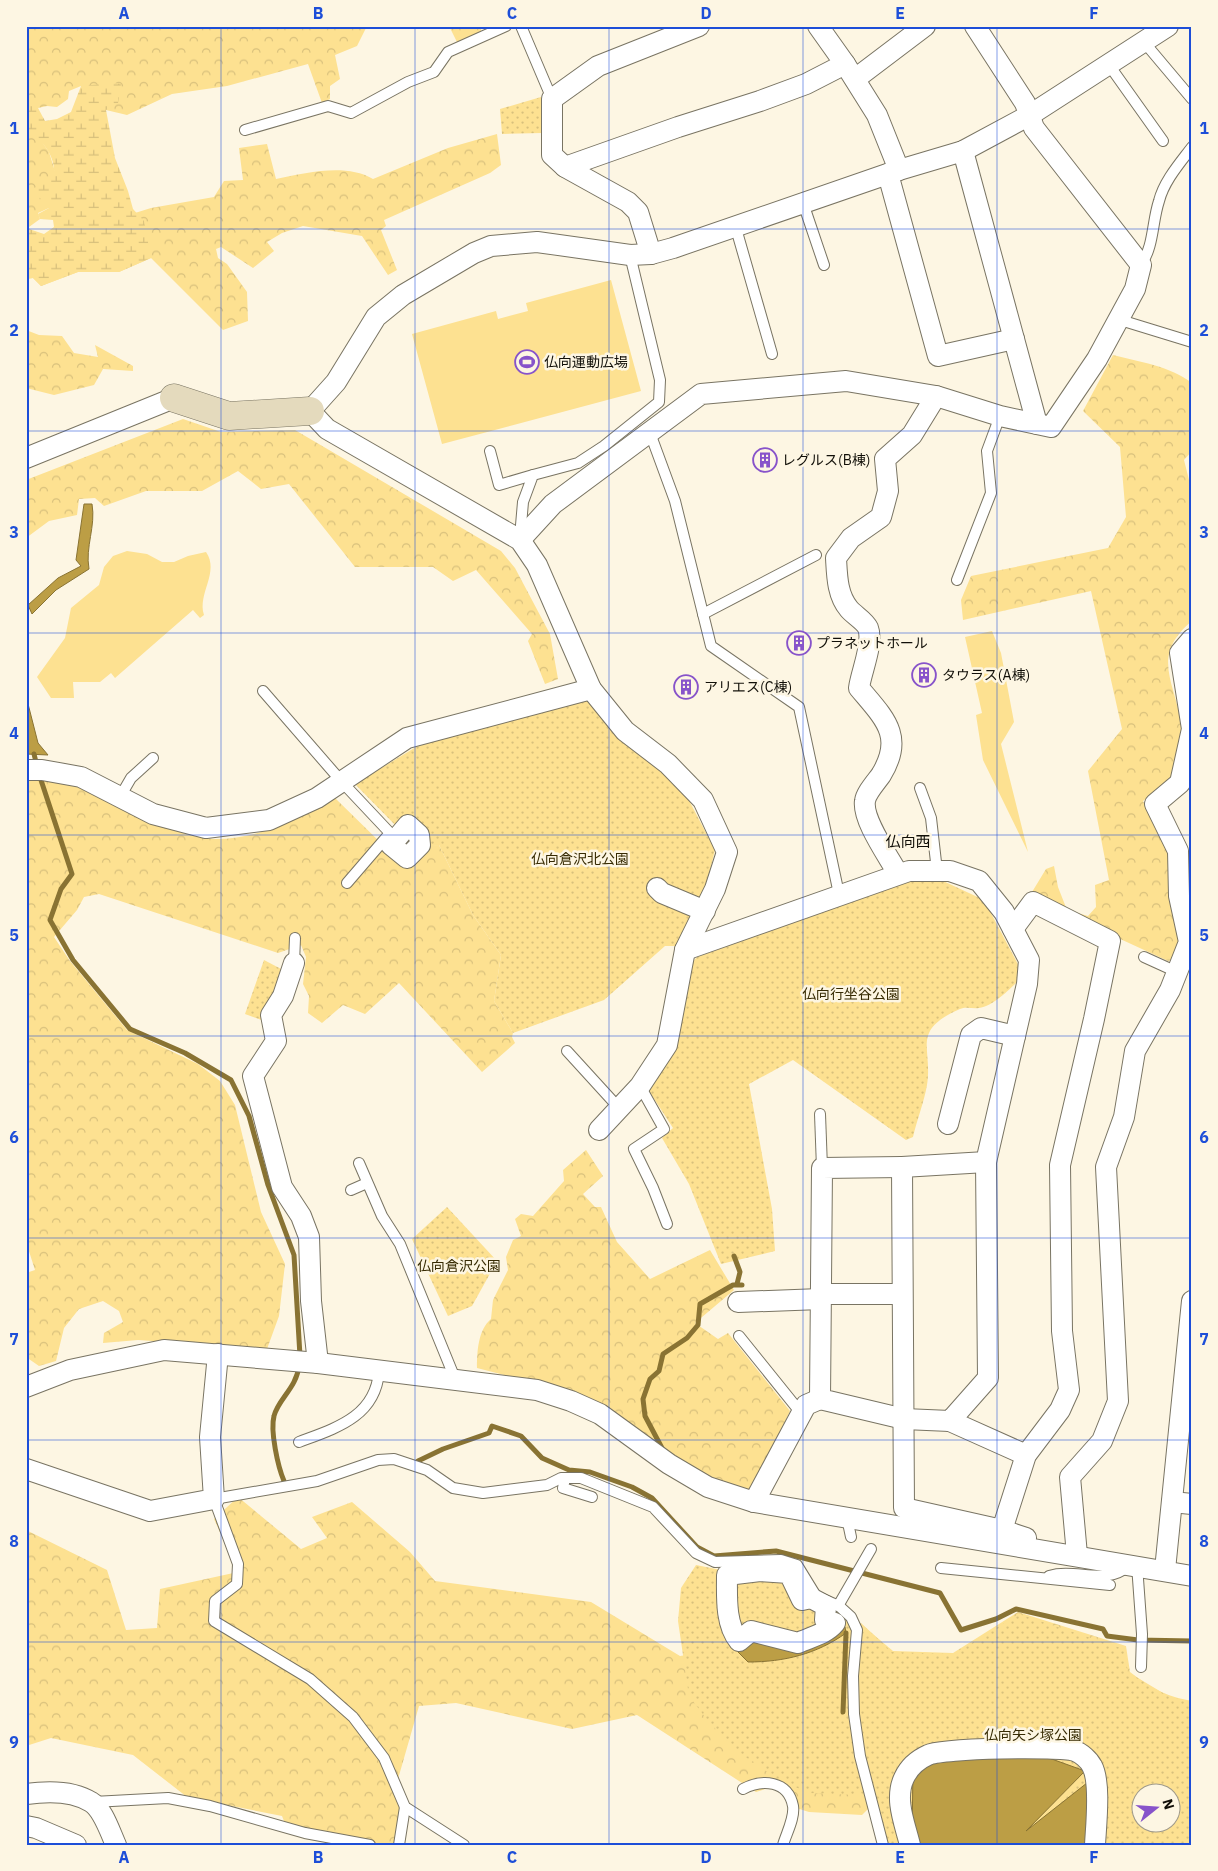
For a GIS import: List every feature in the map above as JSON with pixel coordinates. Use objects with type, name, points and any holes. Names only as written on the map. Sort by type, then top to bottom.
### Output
[{"type":"street","points":[[652,254],[638,212],[628,202],[564,167],[552,155],[552,99],[598,66],[699,26]]},
{"type":"street","points":[[818,26],[877,115],[894,172],[938,356],[1014,339]]},
{"type":"street","points":[[564,167],[806,84],[850,72],[925,26]]},
{"type":"street","points":[[520,540],[553,504],[701,394],[846,381],[936,396],[1000,416],[1051,427],[1097,359],[1135,289],[1141,265],[1034,128],[1026,103],[975,26]]},
{"type":"street","points":[[26,458],[174,398],[229,416],[310,411],[336,382],[376,317],[403,295],[474,253],[491,246],[537,242],[630,255],[652,254],[894,172],[963,151],[1030,115],[1168,26]]},
{"type":"street","points":[[963,151],[1037,424]]},
{"type":"street","points":[[898,874],[866,816],[865,800],[887,765],[893,746],[888,724],[858,688],[870,643],[868,628],[847,608],[837,583],[836,558],[851,538],[880,517],[888,492],[885,459],[912,435],[936,396]]},
{"type":"street","points":[[310,411],[327,430],[520,540],[537,565],[591,689],[625,731],[668,764],[703,800],[727,852],[715,889],[685,950],[667,1045],[640,1086],[598,1130]]},
{"type":"street","points":[[1073,1554],[1070,1477],[1102,1441],[1118,1401],[1106,1167],[1124,1117],[1135,1050],[1170,990],[1189,942],[1180,896],[1178,852],[1155,804],[1180,783],[1192,729],[1188,675],[1180,654],[1192,639]]},
{"type":"street","points":[[33,770],[82,777],[153,814],[206,828],[269,820],[316,798],[407,738],[591,689]]},
{"type":"street","points":[[685,950],[839,894],[909,871],[950,871],[979,881],[1004,912],[1029,960],[1027,984],[986,1162],[988,1378],[950,1421]]},
{"type":"street","points":[[657,888],[662,893],[704,911]]},
{"type":"street","points":[[1002,1530],[1026,1455],[1060,1410],[1069,1390],[1062,1331],[1060,1165],[1110,941],[1033,902],[1013,929]]},
{"type":"street","points":[[294,963],[284,996],[271,1015],[276,1041],[253,1076],[282,1187],[306,1212],[309,1237],[311,1301],[318,1363]]},
{"type":"street","points":[[948,1124],[971,1035],[981,1028],[1014,1036]]},
{"type":"street","points":[[820,1399],[822,1168],[902,1167],[986,1162]]},
{"type":"street","points":[[902,1167],[904,1508],[1002,1530],[1073,1554]]},
{"type":"street","points":[[738,1302],[902,1294]]},
{"type":"street","points":[[1165,1570],[1182,1503],[1192,1301]]},
{"type":"street","points":[[26,1387],[70,1370],[106,1360],[164,1350],[318,1363],[456,1382],[537,1390],[571,1401],[600,1414],[669,1464],[708,1487],[754,1502],[849,1528],[1073,1554],[1192,1576]]},
{"type":"street","points":[[26,1469],[150,1511],[214,1499],[210,1437],[218,1354]]},
{"type":"street","points":[[26,1368],[46,1379]]},
{"type":"street","points":[[754,1502],[806,1405],[820,1399],[904,1419],[950,1421],[1026,1455]]},
{"type":"street","points":[[760,1572],[789,1574],[802,1600],[811,1598],[826,1606],[825,1620],[835,1623],[829,1631],[816,1634],[798,1643],[751,1631],[739,1642],[734,1636],[728,1612],[727,1575],[760,1572]]},
{"type":"street","points":[[910,1845],[901,1809],[901,1794],[903,1779],[913,1764],[929,1754],[944,1750],[1024,1749],[1076,1751],[1093,1766],[1096,1779],[1095,1845]]},
{"type":"street","points":[[917,1845],[912,1820],[910,1794],[914,1778],[924,1767],[939,1762],[1068,1761],[1079,1765],[1089,1780],[1088,1845]]},
{"type":"street","points":[[26,1794],[68,1793],[92,1802],[106,1823],[116,1845]]},
{"type":"street","points":[[26,1826],[76,1845]]},
{"type":"lane","points":[[245,130],[328,106],[351,113],[408,82],[434,72],[448,52],[506,26]]},
{"type":"lane","points":[[522,26],[552,99]]},
{"type":"lane","points":[[1144,42],[1192,99]]},
{"type":"lane","points":[[1109,65],[1163,141]]},
{"type":"lane","points":[[1141,265],[1148,255],[1159,199],[1170,178],[1192,147]]},
{"type":"lane","points":[[803,203],[824,264]]},
{"type":"lane","points":[[735,225],[772,354]]},
{"type":"lane","points":[[490,451],[499,485],[578,463],[604,446],[659,402],[660,380],[630,255]]},
{"type":"lane","points":[[1118,319],[1192,342]]},
{"type":"lane","points":[[957,580],[991,493],[987,451],[1000,416]]},
{"type":"lane","points":[[650,433],[676,501],[711,646],[799,707],[839,894]]},
{"type":"lane","points":[[520,540],[523,502],[533,475]]},
{"type":"lane","points":[[703,614],[816,555]]},
{"type":"lane","points":[[263,691],[342,782],[390,833],[346,883]]},
{"type":"lane","points":[[120,797],[131,778],[153,758]]},
{"type":"lane","points":[[920,788],[931,818],[937,871]]},
{"type":"lane","points":[[294,963],[295,938]]},
{"type":"lane","points":[[1144,956],[1177,972]]},
{"type":"lane","points":[[567,1051],[619,1108]]},
{"type":"lane","points":[[640,1086],[664,1129],[634,1149],[653,1188],[667,1224]]},
{"type":"lane","points":[[820,1114],[822,1168]]},
{"type":"lane","points":[[359,1163],[382,1216],[400,1244],[456,1382]]},
{"type":"lane","points":[[351,1190],[367,1183]]},
{"type":"lane","points":[[740,1336],[801,1413]]},
{"type":"lane","points":[[298,1442],[342,1425],[360,1412],[370,1402],[378,1383],[379,1372]]},
{"type":"lane","points":[[399,1845],[405,1807],[384,1758],[353,1717],[310,1680],[214,1621],[215,1601],[237,1584],[238,1564],[214,1499],[317,1481],[378,1460],[394,1460],[427,1470],[452,1488],[483,1494],[547,1485],[565,1478],[592,1480],[653,1507],[696,1553],[714,1562],[781,1560],[797,1565],[816,1596],[838,1606],[851,1617],[857,1630],[853,1676],[854,1714],[860,1756],[883,1845]]},
{"type":"lane","points":[[565,1478],[563,1488],[592,1497]]},
{"type":"lane","points":[[838,1606],[871,1550]]},
{"type":"lane","points":[[1042,1578],[1062,1572],[1107,1577],[1122,1572],[1134,1565],[1142,1634],[1141,1667]]},
{"type":"lane","points":[[942,1568],[1110,1585]]},
{"type":"lane","points":[[743,1788],[754,1783],[771,1782],[786,1790],[793,1807],[783,1845]]},
{"type":"lane","points":[[92,1802],[168,1798],[210,1806],[305,1834],[370,1845]]},
{"type":"lane","points":[[405,1807],[464,1845]]},
{"type":"green space","points":[[26,26],[367,26],[357,46],[335,55],[340,79],[330,86],[330,99],[322,103],[308,64],[227,86],[172,94],[127,115],[106,110],[81,86],[69,91],[68,99],[57,107],[47,106],[38,108],[42,142],[49,152],[57,178],[49,208],[38,213],[40,219],[29,227],[32,245],[151,208],[214,197],[224,181],[243,180],[239,148],[267,144],[276,179],[313,172],[338,170],[362,174],[373,179],[448,148],[497,134],[501,165],[490,173],[384,220],[386,226],[381,230],[397,270],[388,275],[362,236],[303,226],[282,233],[267,242],[274,251],[253,268],[221,247],[216,249],[218,258],[227,264],[247,292],[248,321],[223,330],[151,258],[119,272],[78,272],[41,286],[33,278],[26,279]]},
{"type":"green space","points":[[449,26],[481,26],[481,33],[457,42]]},
{"type":"green space","points":[[121,84],[118,103],[106,110],[115,158],[133,209],[144,221],[151,258],[119,272],[78,272],[41,286],[33,278],[26,279],[26,228],[44,234],[54,227],[53,220],[40,219],[38,214],[49,208],[49,203],[36,196],[35,188],[54,175],[54,169],[47,149],[38,139],[26,132],[26,104],[38,108],[45,121],[57,119],[71,112],[81,86]]},
{"type":"green space","points":[[541,97],[542,133],[502,134],[500,109]]},
{"type":"green space","name":"仏向運動広場","points":[[611,280],[641,391],[442,444],[412,334],[496,311],[498,319],[528,311],[526,303]]},
{"type":"green space","points":[[26,330],[39,335],[62,336],[74,353],[98,357],[95,345],[133,366],[133,371],[103,369],[94,385],[54,395],[26,388]]},
{"type":"green space","points":[[1113,355],[1144,362],[1174,372],[1192,383],[1192,451],[1184,460],[1192,492],[1192,621],[1179,634],[1168,658],[1168,669],[1181,724],[1181,744],[1175,779],[1143,801],[1171,854],[1179,944],[1172,960],[1168,961],[1029,897],[1046,869],[1054,866],[1058,887],[1067,910],[1088,916],[1096,907],[1095,885],[1109,880],[1088,771],[1122,729],[1091,591],[963,620],[961,600],[971,576],[1108,548],[1126,517],[1120,447],[1083,411]]},
{"type":"green space","points":[[183,419],[221,432],[295,430],[501,551],[515,568],[550,634],[558,679],[545,684],[528,641],[532,634],[476,570],[453,581],[433,567],[355,567],[289,484],[261,489],[238,471],[202,491],[146,491],[104,506],[95,498],[79,499],[77,515],[49,521],[26,538],[26,480]]},
{"type":"green space","points":[[127,551],[147,554],[162,562],[174,562],[188,556],[206,552],[211,567],[203,599],[204,615],[200,618],[193,610],[115,678],[111,673],[100,682],[73,682],[74,698],[51,698],[37,677],[65,638],[71,608],[99,585],[104,567],[113,556]]},
{"type":"green space","points":[[992,631],[1001,653],[1014,722],[1001,744],[1028,852],[983,760],[976,715],[982,713],[965,637]]},
{"type":"green space","name":"仏向倉沢北公園","points":[[590,697],[682,787],[715,850],[707,882],[679,946],[665,946],[604,1000],[513,1033],[494,1001],[501,955],[473,915],[439,845],[426,847],[410,864],[398,828],[355,784],[416,747],[568,700]]},
{"type":"green space","points":[[26,778],[69,782],[109,798],[161,824],[196,837],[213,839],[246,836],[276,827],[335,798],[385,847],[439,845],[473,915],[501,955],[494,1001],[513,1033],[512,1037],[515,1043],[482,1072],[399,983],[365,1014],[343,1005],[322,1023],[308,1013],[309,996],[303,984],[306,957],[301,945],[278,953],[99,894],[84,897],[77,910],[54,937],[70,961],[127,1030],[198,1064],[220,1081],[235,1105],[261,1212],[285,1264],[279,1316],[267,1349],[138,1340],[103,1343],[104,1333],[123,1322],[119,1311],[103,1301],[79,1309],[64,1328],[56,1361],[39,1366],[26,1357],[26,1273],[35,1270],[26,1242]]},
{"type":"green space","name":"仏向行坐谷公園","points":[[941,880],[984,900],[1021,970],[1019,980],[1000,997],[984,1007],[962,1008],[944,1017],[929,1033],[927,1041],[927,1085],[913,1137],[906,1140],[793,1060],[749,1084],[772,1209],[775,1251],[721,1264],[689,1184],[662,1138],[673,1128],[649,1091],[683,972],[697,957],[911,881]]},
{"type":"green space","points":[[264,960],[285,971],[264,1021],[245,1014]]},
{"type":"green space","points":[[586,1150],[603,1176],[583,1194],[595,1207],[601,1207],[617,1242],[650,1279],[710,1250],[734,1290],[695,1323],[718,1339],[728,1333],[790,1411],[751,1493],[693,1469],[627,1421],[586,1396],[477,1368],[481,1335],[491,1319],[493,1300],[508,1270],[506,1257],[513,1240],[521,1236],[515,1219],[521,1214],[533,1216],[564,1181],[563,1170]]},
{"type":"green space","name":"仏向倉沢公園","points":[[447,1207],[497,1261],[472,1306],[448,1316],[412,1239]]},
{"type":"green space","points":[[238,1497],[301,1549],[327,1538],[312,1517],[352,1502],[410,1552],[435,1581],[591,1602],[680,1656],[757,1644],[861,1624],[893,1651],[953,1653],[1018,1612],[1126,1646],[1130,1672],[1159,1691],[1192,1701],[1192,1845],[1109,1845],[939,1738],[862,1815],[809,1812],[793,1807],[775,1786],[756,1792],[637,1715],[572,1729],[456,1703],[419,1706],[398,1779],[403,1845],[353,1845],[289,1834],[282,1816],[187,1797],[133,1755],[51,1738],[26,1746],[26,1530],[107,1570],[126,1630],[157,1628],[160,1589],[238,1572],[214,1519]]},
{"type":"green space","name":"仏向矢シ塚公園","points":[[696,1565],[726,1571],[757,1567],[847,1615],[849,1623],[861,1623],[892,1652],[954,1654],[1019,1614],[1124,1649],[1128,1672],[1168,1696],[1192,1703],[1192,1845],[888,1845],[873,1791],[858,1795],[809,1793],[781,1781],[738,1752],[708,1721],[689,1696],[678,1621],[681,1588]]},
{"type":"shaded area","points":[[84,504],[92,504],[93,512],[88,553],[89,569],[56,590],[32,614],[28,605],[58,578],[81,566],[76,560]]},
{"type":"shaded area","points":[[26,696],[38,743],[48,755],[26,754]]},
{"type":"shaded area","points":[[845,1627],[846,1633],[835,1640],[800,1655],[761,1662],[748,1662],[738,1652],[739,1641],[816,1634]]},
{"type":"shaded area","points":[[1024,1749],[1085,1771],[1026,1831],[1092,1779],[1088,1845],[912,1845],[913,1764]]},
{"type":"waterway","points":[[34,754],[37,766]]},
{"type":"waterway","points":[[39,774],[72,874],[61,889],[50,920],[73,960],[130,1029],[185,1053],[231,1080],[249,1116],[268,1185],[294,1255],[300,1356]]},
{"type":"waterway","points":[[734,1256],[740,1272],[737,1284]]},
{"type":"waterway","points":[[663,1450],[645,1416],[643,1399],[650,1379],[659,1371],[663,1354],[687,1338],[698,1325],[700,1304],[733,1285],[742,1285]]},
{"type":"waterway","points":[[284,1481],[275,1449],[273,1423],[276,1410],[295,1380],[299,1365]]},
{"type":"waterway","points":[[418,1461],[443,1449],[489,1433],[492,1426],[521,1436],[542,1458],[569,1470],[590,1472],[632,1487],[652,1498],[697,1547],[714,1556],[776,1551],[940,1593],[961,1630],[996,1619],[1016,1609],[1103,1629],[1107,1636],[1138,1640],[1192,1641]]},
{"type":"waterway","points":[[843,1712],[846,1633]]},
{"type":"place","name":"仏向運動広場","points":[[527,362]]},
{"type":"place","name":"レグルス(B棟)","points":[[765,460]]},
{"type":"place","name":"プラネットホール","points":[[799,643]]},
{"type":"place","name":"タウラス(A棟)","points":[[924,675]]},
{"type":"place","name":"アリエス(C棟)","points":[[686,687]]},
{"type":"district","name":"仏向西","points":[[908,841]]}]
